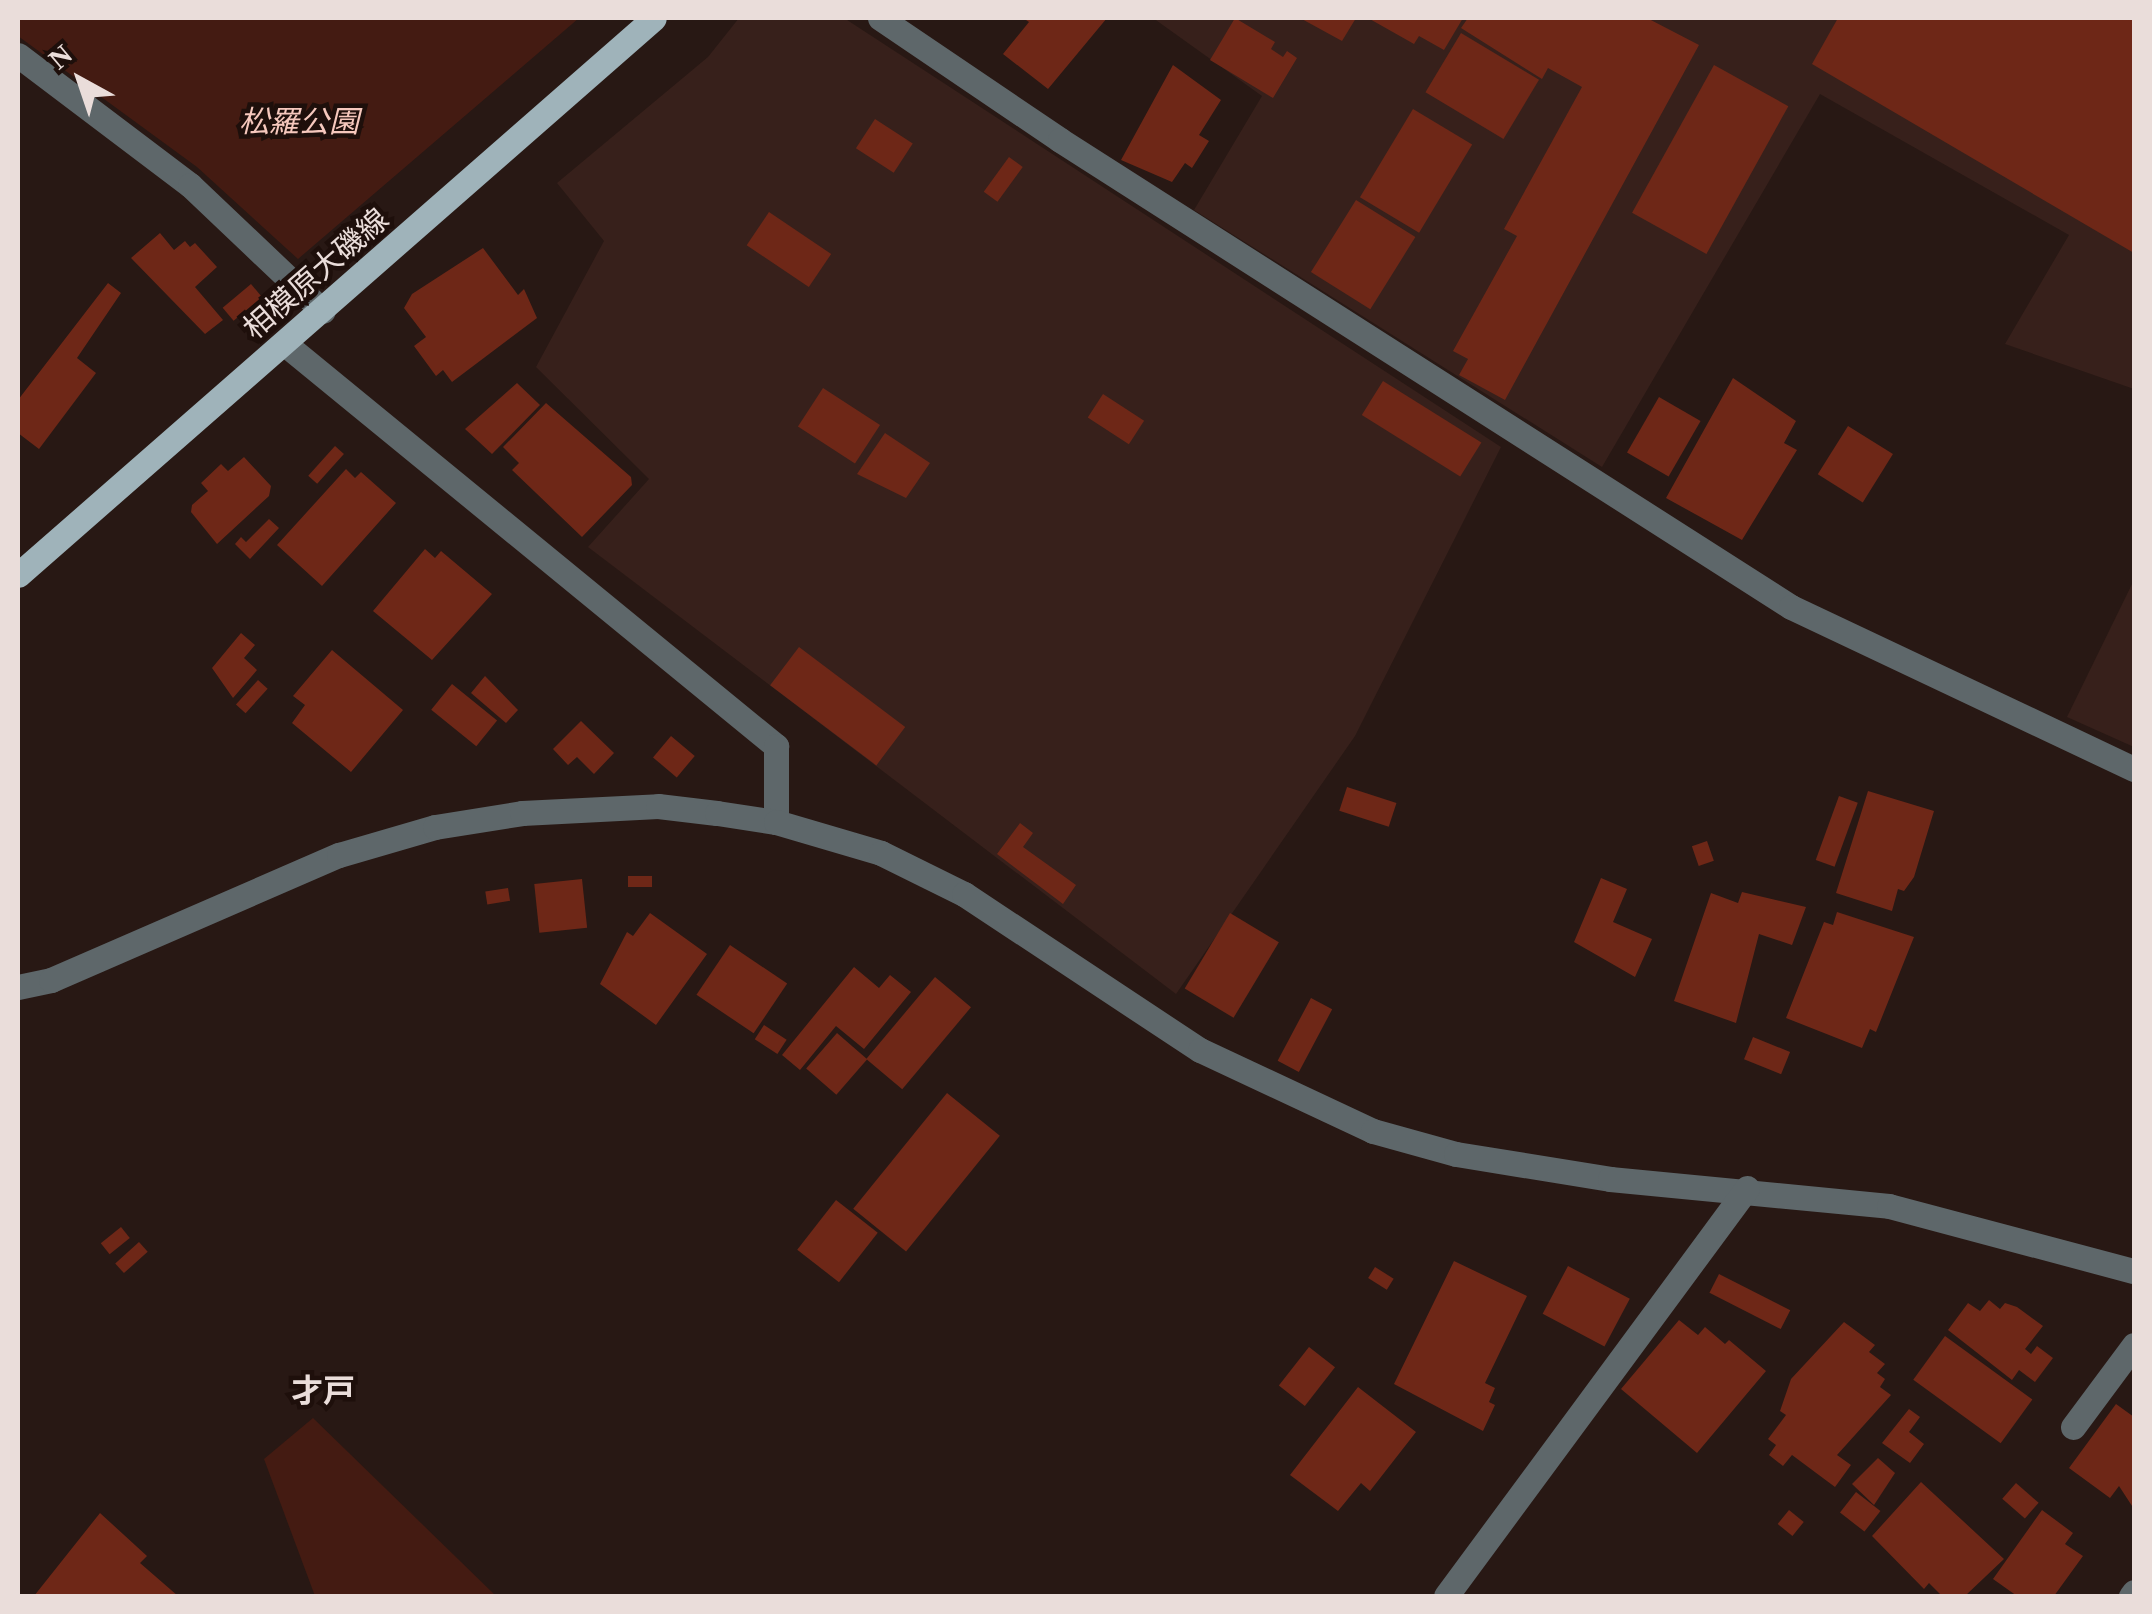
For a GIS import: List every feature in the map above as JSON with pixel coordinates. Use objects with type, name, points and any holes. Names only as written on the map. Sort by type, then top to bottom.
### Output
[{"type":"main road","name":"相模原大磯線","points":[[18,575],[323,312],[654,18]]},
{"type":"street","points":[[880,18],[1060,140],[1791,607],[2134,769]]},
{"type":"street","points":[[18,55],[190,184],[323,312]]},
{"type":"street","points":[[285,344],[776,746],[776,822]]},
{"type":"street","points":[[18,987],[51,980],[340,855],[436,827],[522,813],[658,806],[776,822],[881,853],[964,894],[1200,1050],[1373,1132],[1456,1154],[1610,1179],[1747,1188],[1889,1206],[2134,1271]]},
{"type":"street","points":[[1446,1596],[1747,1188]]},
{"type":"street","points":[[2074,1427],[2134,1345]]},
{"type":"shaded area","points":[[739,18],[844,18],[1501,447],[1355,736],[1176,994],[588,547],[649,479],[536,367],[604,241],[557,183],[708,57]]},
{"type":"shaded area","points":[[1153,18],[2134,18],[2134,389],[2005,344],[2069,235],[1820,94],[1602,467],[1194,210],[1262,96]]},
{"type":"shaded area","points":[[2134,580],[2134,747],[2067,717]]},
{"type":"green space","name":"松羅公園","points":[[18,18],[579,18],[298,259],[197,167],[18,36]]},
{"type":"green space","points":[[313,1418],[496,1596],[315,1596],[264,1459]]},
{"type":"building","points":[[1023,18],[1107,18],[1048,89],[1003,54],[1029,22]]},
{"type":"building","points":[[1235,18],[1275,42],[1271,49],[1283,57],[1287,51],[1297,58],[1273,98],[1210,60]]},
{"type":"building","points":[[1300,18],[1356,18],[1342,41]]},
{"type":"building","points":[[1368,18],[1463,18],[1444,50],[1419,36],[1414,44]]},
{"type":"building","points":[[1468,18],[1647,18],[1699,45],[1505,400],[1459,375],[1468,359],[1453,351],[1517,236],[1504,229],[1582,87],[1548,68],[1542,79],[1461,28]]},
{"type":"building","points":[[1838,18],[2134,18],[2134,253],[1812,64]]},
{"type":"building","points":[[1461,33],[1539,80],[1503,139],[1425,92]]},
{"type":"building","points":[[1173,65],[1221,100],[1199,135],[1209,141],[1192,168],[1185,163],[1172,182],[1121,160]]},
{"type":"building","points":[[1714,65],[1788,106],[1706,254],[1632,213]]},
{"type":"building","points":[[1413,109],[1472,145],[1419,233],[1360,197]]},
{"type":"building","points":[[875,119],[913,144],[894,173],[856,148]]},
{"type":"building","points":[[1009,157],[1023,167],[997,202],[984,192]]},
{"type":"building","points":[[1356,200],[1415,237],[1370,309],[1311,272]]},
{"type":"building","points":[[769,212],[831,254],[809,287],[747,245]]},
{"type":"building","points":[[160,233],[174,250],[185,241],[190,247],[195,243],[217,267],[195,287],[223,320],[205,334],[131,258]]},
{"type":"building","points":[[483,248],[518,295],[524,289],[537,318],[452,382],[443,370],[436,376],[414,346],[426,337],[404,308],[412,294]]},
{"type":"building","points":[[108,283],[121,293],[77,358],[96,373],[39,449],[18,433],[18,400]]},
{"type":"building","points":[[251,284],[262,297],[234,321],[223,308]]},
{"type":"building","points":[[1733,378],[1796,421],[1784,443],[1797,450],[1742,540],[1666,498]]},
{"type":"building","points":[[1383,381],[1481,442],[1460,476],[1362,415]]},
{"type":"building","points":[[517,383],[540,405],[492,454],[465,429]]},
{"type":"building","points":[[823,388],[880,425],[855,464],[798,427]]},
{"type":"building","points":[[1103,394],[1144,421],[1129,444],[1088,417]]},
{"type":"building","points":[[1659,397],[1701,421],[1669,476],[1627,452]]},
{"type":"building","points":[[546,403],[631,477],[632,485],[582,537],[512,470],[519,463],[503,447]]},
{"type":"building","points":[[1848,426],[1893,454],[1863,502],[1818,474]]},
{"type":"building","points":[[885,433],[930,463],[906,498],[857,474]]},
{"type":"building","points":[[335,446],[344,454],[317,484],[308,476]]},
{"type":"building","points":[[244,457],[271,486],[269,496],[217,544],[191,512],[192,505],[208,491],[201,483],[221,464],[228,471]]},
{"type":"building","points":[[346,469],[355,478],[361,472],[396,503],[322,586],[277,545]]},
{"type":"building","points":[[269,519],[279,528],[250,559],[235,544],[241,537],[246,542]]},
{"type":"building","points":[[425,549],[435,558],[441,551],[492,594],[432,660],[373,611]]},
{"type":"building","points":[[241,633],[255,645],[244,658],[257,670],[233,698],[212,668]]},
{"type":"building","points":[[799,647],[905,727],[876,765],[770,685]]},
{"type":"building","points":[[332,650],[403,710],[351,772],[292,723],[305,705],[293,696]]},
{"type":"building","points":[[485,676],[518,710],[506,723],[471,693]]},
{"type":"building","points":[[258,680],[268,689],[246,713],[236,705]]},
{"type":"building","points":[[452,684],[497,721],[476,746],[431,710]]},
{"type":"building","points":[[581,721],[614,753],[594,774],[577,757],[568,765],[553,749]]},
{"type":"building","points":[[671,736],[695,756],[677,777],[653,757]]},
{"type":"building","points":[[1347,787],[1396,803],[1389,827],[1339,811]]},
{"type":"building","points":[[1868,791],[1934,811],[1914,877],[1904,891],[1898,889],[1892,911],[1836,893]]},
{"type":"building","points":[[1839,796],[1858,803],[1835,867],[1816,860]]},
{"type":"building","points":[[1020,823],[1033,833],[1023,847],[1076,885],[1063,904],[997,854]]},
{"type":"building","points":[[1707,841],[1714,861],[1699,866],[1692,846]]},
{"type":"building","points":[[628,876],[652,876],[652,887],[628,887]]},
{"type":"building","points":[[1601,878],[1627,889],[1613,922],[1652,939],[1635,977],[1574,942]]},
{"type":"building","points":[[582,879],[587,928],[539,933],[534,884]]},
{"type":"building","points":[[508,888],[510,901],[487,904],[485,892]]},
{"type":"building","points":[[1742,892],[1806,907],[1792,945],[1759,934],[1736,1023],[1674,1001],[1711,893],[1738,903]]},
{"type":"building","points":[[1837,912],[1914,937],[1876,1032],[1870,1029],[1862,1048],[1786,1018],[1824,922],[1833,925]]},
{"type":"building","points":[[650,913],[707,954],[656,1025],[600,984],[627,932],[633,936]]},
{"type":"building","points":[[1230,913],[1279,942],[1234,1018],[1185,988]]},
{"type":"building","points":[[730,945],[787,984],[754,1033],[696,995]]},
{"type":"building","points":[[854,967],[879,988],[890,975],[911,992],[864,1049],[836,1026],[800,1070],[782,1055]]},
{"type":"building","points":[[935,977],[971,1007],[902,1089],[866,1059]]},
{"type":"building","points":[[1311,998],[1332,1009],[1299,1072],[1278,1061]]},
{"type":"building","points":[[764,1025],[787,1040],[777,1054],[755,1039]]},
{"type":"building","points":[[837,1033],[867,1059],[836,1095],[806,1068]]},
{"type":"building","points":[[1753,1037],[1790,1052],[1781,1074],[1744,1059]]},
{"type":"building","points":[[947,1093],[1000,1136],[906,1252],[853,1209]]},
{"type":"building","points":[[836,1200],[878,1233],[839,1282],[797,1250]]},
{"type":"building","points":[[121,1227],[130,1238],[110,1254],[101,1243]]},
{"type":"building","points":[[139,1242],[148,1252],[124,1273],[115,1263]]},
{"type":"building","points":[[1454,1261],[1527,1296],[1485,1383],[1495,1388],[1489,1402],[1495,1405],[1483,1431],[1394,1384]]},
{"type":"building","points":[[1568,1266],[1630,1299],[1604,1347],[1543,1314]]},
{"type":"building","points":[[1375,1267],[1394,1279],[1387,1290],[1368,1278]]},
{"type":"building","points":[[1719,1274],[1790,1310],[1781,1329],[1709,1293]]},
{"type":"building","points":[[1989,1300],[2000,1309],[2005,1303],[2017,1307],[2043,1326],[2025,1349],[2031,1354],[2037,1346],[2053,1358],[2035,1382],[2019,1370],[2012,1380],[1948,1330],[1968,1303],[1980,1311]]},
{"type":"building","points":[[1679,1320],[1698,1335],[1705,1327],[1725,1344],[1729,1340],[1766,1371],[1697,1453],[1621,1389]]},
{"type":"building","points":[[1844,1322],[1875,1345],[1869,1352],[1885,1364],[1877,1373],[1885,1379],[1880,1387],[1891,1395],[1837,1455],[1851,1465],[1835,1487],[1792,1455],[1783,1466],[1769,1455],[1776,1445],[1768,1439],[1786,1415],[1780,1411],[1791,1379]]},
{"type":"building","points":[[1945,1336],[2032,1399],[2001,1443],[1913,1380]]},
{"type":"building","points":[[1309,1347],[1335,1367],[1305,1406],[1279,1386]]},
{"type":"building","points":[[1358,1387],[1416,1432],[1370,1491],[1361,1483],[1338,1511],[1290,1475]]},
{"type":"building","points":[[2116,1404],[2134,1417],[2134,1509],[2119,1486],[2110,1498],[2069,1468]]},
{"type":"building","points":[[1909,1409],[1920,1417],[1909,1432],[1924,1444],[1910,1463],[1882,1443]]},
{"type":"building","points":[[1878,1458],[1895,1473],[1874,1505],[1852,1484]]},
{"type":"building","points":[[1921,1482],[2004,1559],[1965,1596],[1942,1596],[1929,1583],[1924,1589],[1872,1536]]},
{"type":"building","points":[[2016,1483],[2039,1503],[2025,1519],[2002,1499]]},
{"type":"building","points":[[1856,1492],[1880,1511],[1864,1532],[1840,1512]]},
{"type":"building","points":[[1789,1510],[1804,1522],[1792,1536],[1778,1524]]},
{"type":"building","points":[[2042,1510],[2073,1533],[2065,1544],[2083,1556],[2054,1596],[2017,1596],[1993,1579]]},
{"type":"building","points":[[100,1513],[147,1556],[140,1563],[178,1596],[34,1596]]},
{"type":"district","name":"才戸","points":[[323,1391]]}]
